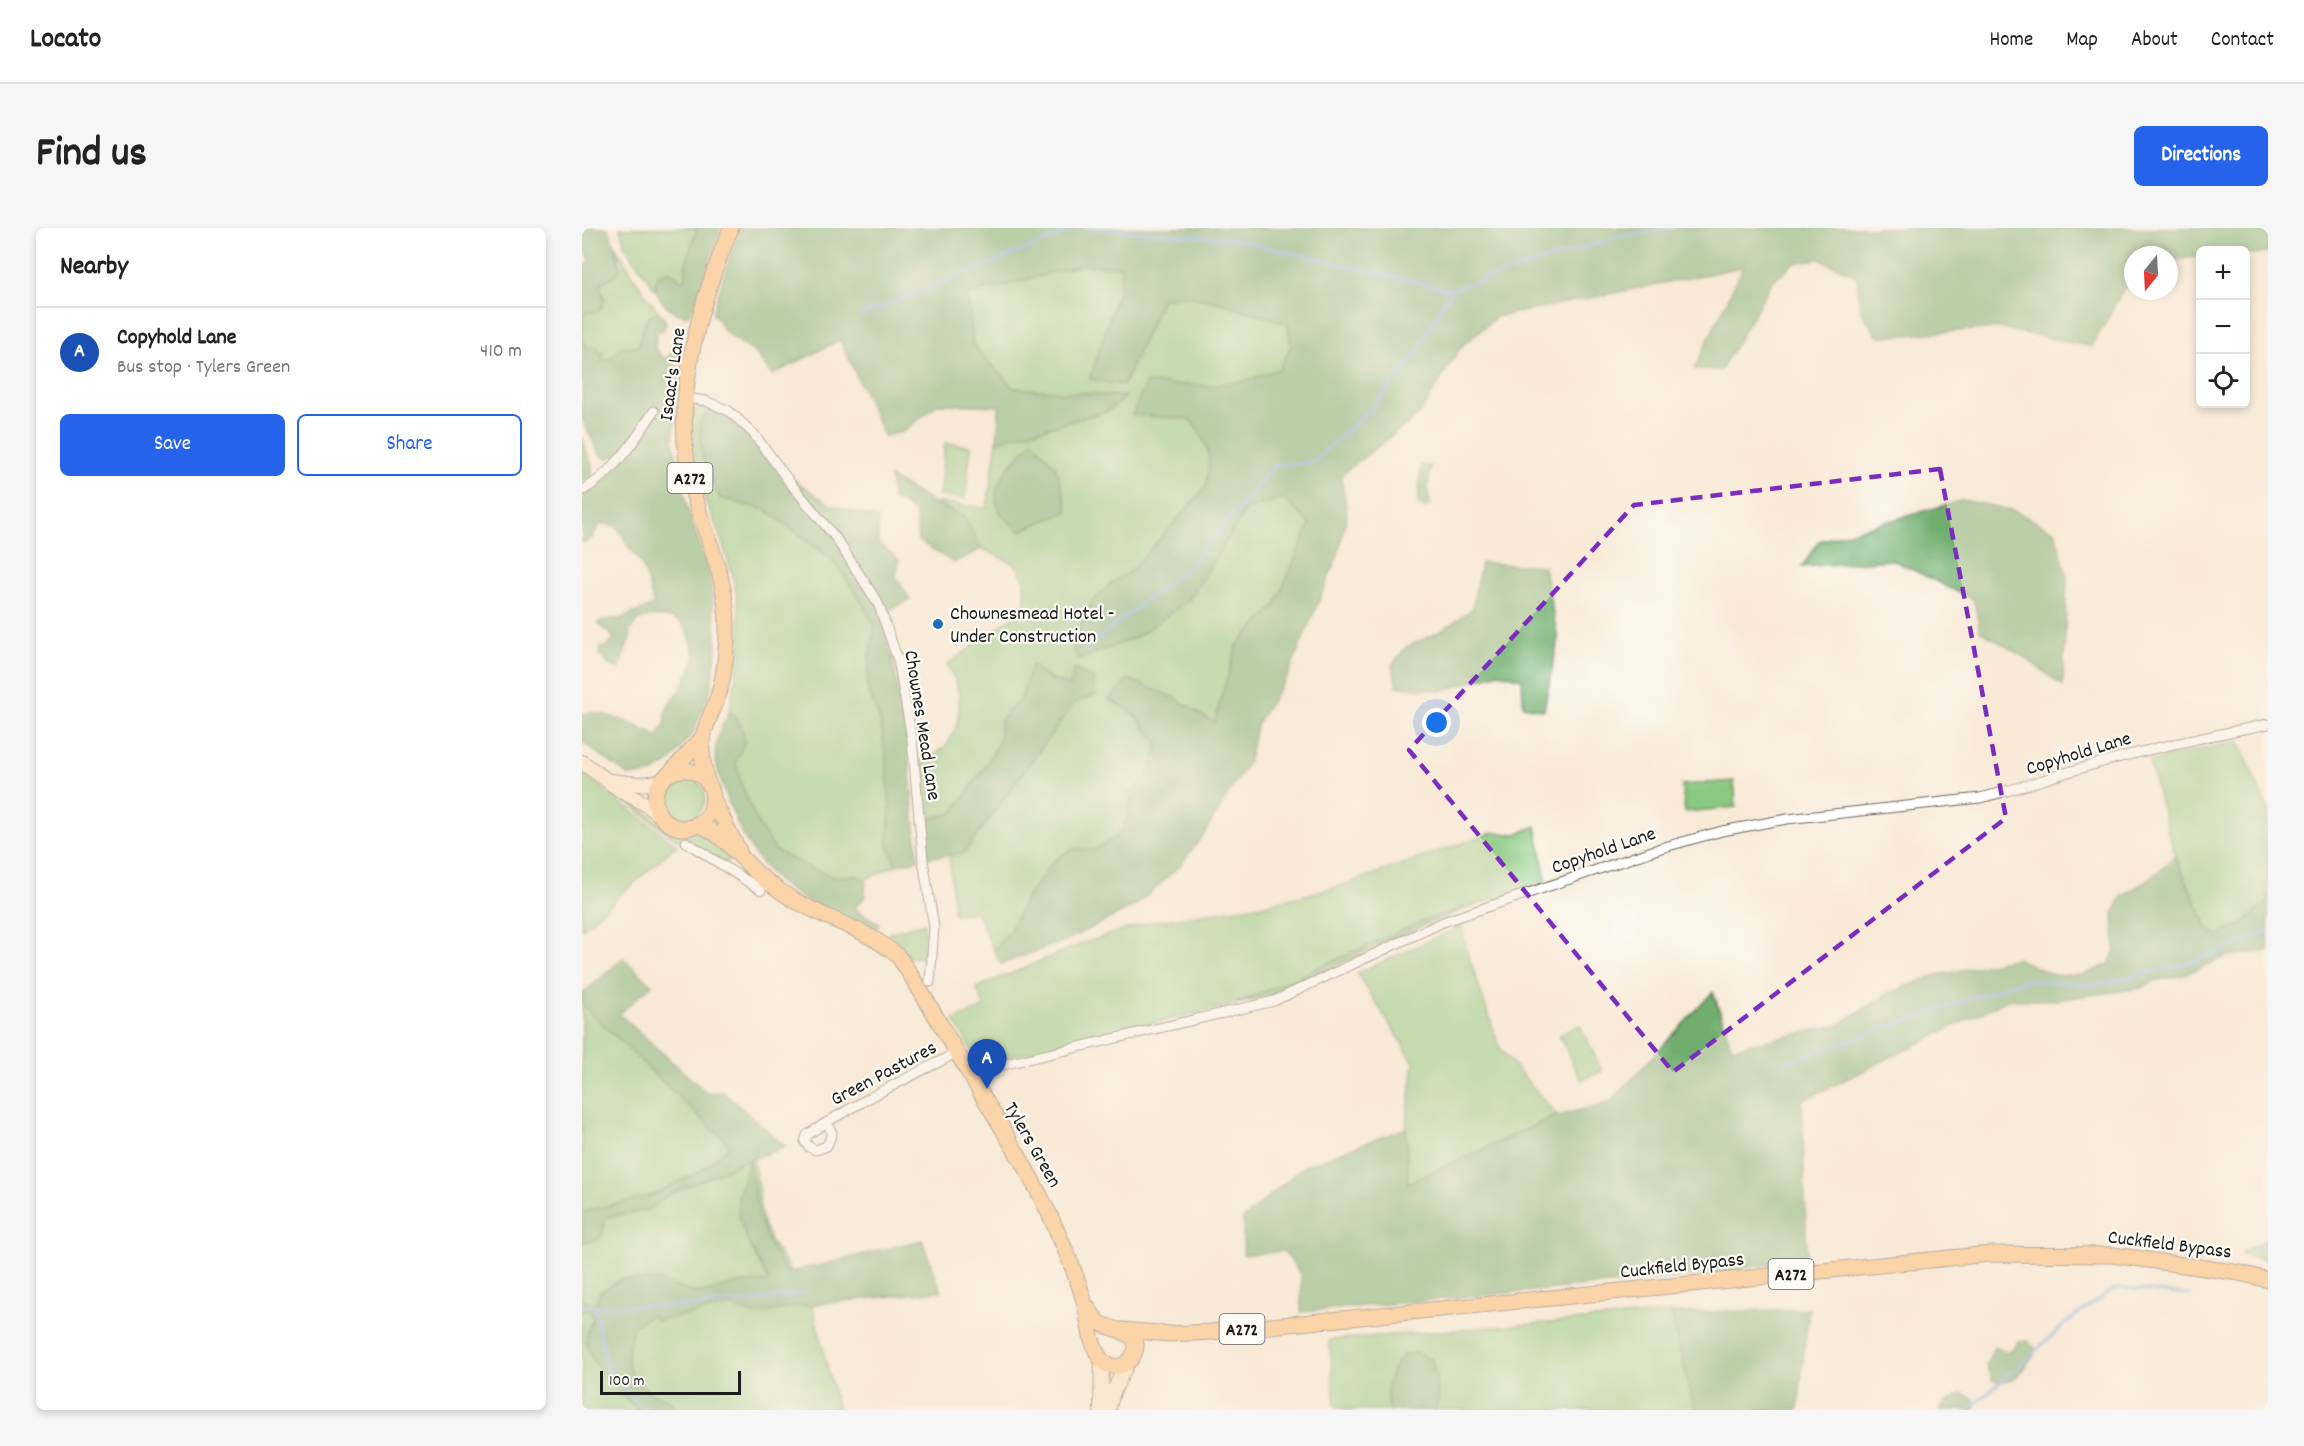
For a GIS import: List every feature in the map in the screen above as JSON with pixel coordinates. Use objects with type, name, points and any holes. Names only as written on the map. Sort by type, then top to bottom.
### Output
[{"type":"highway","name":"Isaac's Lane","points":[[665,777],[702,738],[720,690],[727,646],[724,589],[695,498],[684,445],[685,398],[699,326],[709,289],[731,228]]},
{"type":"highway","name":"Isaac's Lane","points":[[702,738],[707,782]]},
{"type":"highway","points":[[686,770],[702,776],[707,782],[713,799],[708,814],[697,824],[688,827],[672,825],[659,814],[655,798],[665,777],[686,770]]},
{"type":"highway","name":"Tylers Green","points":[[713,799],[734,837],[741,857]]},
{"type":"highway","name":"Tylers Green","points":[[697,824],[714,832],[770,884],[788,897],[824,916],[866,933],[898,956],[1032,1178],[1058,1233],[1085,1304],[1089,1326],[1099,1355]]},
{"type":"highway","name":"Cuckfield Bypass","points":[[1119,1329],[1170,1334],[1990,1254],[2113,1255],[2240,1273],[2268,1280]]},
{"type":"highway","name":"Tylers Green","points":[[1085,1304],[1099,1323],[1119,1329]]},
{"type":"highway","points":[[1119,1329],[1128,1333],[1134,1344],[1130,1359],[1124,1365],[1112,1366],[1099,1355],[1100,1337],[1104,1332],[1119,1329]]},
{"type":"highway","name":"Cuckfield Bypass","points":[[1130,1359],[1140,1348],[1170,1334]]},
{"type":"main road","points":[[582,762],[622,792],[659,814]]},
{"type":"main road","points":[[610,781],[639,784],[665,777]]},
{"type":"main road","name":"Tylers Green","points":[[1099,1355],[1101,1410]]},
{"type":"main road","points":[[1108,1410],[1113,1392],[1130,1359]]},
{"type":"street","name":"Chownes Mead Lane","points":[[685,398],[706,401],[729,411],[754,434],[791,484],[835,537],[878,603],[898,660],[912,739],[923,860],[934,927],[930,982]]},
{"type":"street","points":[[582,491],[615,465],[637,438],[654,411]]},
{"type":"street","name":"Copyhold Lane","points":[[968,1073],[1274,1001],[1443,922],[1661,848],[1787,819],[1980,798],[2143,752],[2268,724]]},
{"type":"street","points":[[686,842],[761,890]]},
{"type":"street","points":[[727,869],[741,857]]},
{"type":"street","points":[[920,963],[931,964]]},
{"type":"street","name":"Green Pastures","points":[[827,1123],[884,1089],[956,1053]]},
{"type":"highlighted area","points":[[1940,469],[2006,818],[1673,1072],[1409,750],[1634,505]]},
{"type":"green space","points":[[582,228],[608,228],[620,269],[616,275],[602,282],[600,287],[603,301],[600,310],[597,313],[588,312],[583,317],[582,341],[582,266],[591,262],[582,245]]},
{"type":"green space","points":[[620,228],[697,228],[686,264],[686,279],[681,281],[676,275],[655,283],[656,291],[625,246]]},
{"type":"green space","points":[[697,228],[721,228],[692,311],[686,316],[667,307],[658,296],[656,282],[658,275],[669,271],[681,281],[686,279],[686,264]]},
{"type":"green space","points":[[740,228],[2268,228],[2268,253],[2250,254],[2250,246],[2196,246],[2196,257],[2178,259],[2178,246],[2124,246],[2124,289],[2092,347],[1999,328],[1878,337],[1860,309],[1857,276],[1819,259],[1794,263],[1772,282],[1721,370],[1694,369],[1743,267],[1496,317],[1461,347],[1419,415],[1341,475],[1347,515],[1338,555],[1288,675],[1257,723],[1249,760],[1204,834],[1180,866],[1135,906],[1067,940],[1001,964],[994,950],[1011,929],[1024,902],[1054,860],[1073,849],[1094,850],[1118,836],[1129,816],[1132,793],[1145,778],[1157,753],[1157,742],[1134,714],[1110,700],[1128,679],[1177,699],[1214,723],[1237,645],[1275,606],[1310,524],[1282,498],[1245,511],[1189,600],[1137,637],[1078,660],[1072,645],[1092,602],[1109,585],[1132,570],[1206,487],[1209,466],[1208,451],[1190,419],[1132,415],[1146,383],[1208,386],[1246,381],[1279,369],[1291,346],[1288,324],[1215,301],[1185,296],[1162,299],[1123,386],[1090,379],[1120,285],[1121,266],[1081,265],[968,295],[973,345],[1013,388],[1125,397],[1108,411],[997,441],[999,406],[938,404],[903,432],[884,436],[840,340],[772,375],[756,354],[723,330],[716,316],[712,314]]},
{"type":"green space","points":[[615,246],[642,290],[659,312],[646,321],[638,347],[624,350],[604,361],[602,352],[586,347],[582,341],[582,317],[605,300],[600,287],[602,282],[616,275],[620,269]]},
{"type":"green space","points":[[1081,265],[1122,266],[1120,285],[1123,386],[1162,299],[1185,296],[1215,301],[1288,324],[1291,346],[1279,369],[1246,381],[1208,386],[1146,383],[1181,411],[1204,437],[1210,455],[1206,487],[1132,570],[1109,585],[1189,600],[1245,511],[1282,497],[1311,523],[1275,606],[1237,645],[1214,723],[1177,699],[1110,699],[1134,714],[1157,742],[1158,753],[1145,778],[1132,793],[1129,816],[1118,836],[1094,850],[1073,849],[1054,860],[1024,902],[1011,929],[994,950],[977,912],[954,914],[949,855],[964,853],[1074,703],[1095,695],[1052,680],[1032,665],[1021,699],[1001,719],[999,741],[987,764],[953,813],[924,820],[921,759],[930,757],[945,746],[951,739],[958,721],[958,691],[947,665],[1014,616],[1025,602],[1024,578],[1015,564],[982,549],[964,517],[932,502],[987,508],[997,441],[1108,411],[1124,396],[1013,388],[973,345],[968,295]],"holes":[[[1033,442],[1056,467],[1038,523],[1020,531]]]},
{"type":"green space","points":[[659,312],[666,324],[663,330],[656,332],[655,349],[665,359],[680,344],[683,348],[674,363],[680,369],[673,440],[686,503],[710,576],[717,644],[711,688],[693,733],[670,762],[651,774],[629,776],[582,742],[582,714],[589,713],[598,713],[618,719],[654,735],[659,735],[666,722],[665,713],[672,699],[680,691],[696,657],[688,633],[681,622],[657,617],[640,620],[630,630],[630,638],[619,669],[608,665],[599,655],[600,648],[610,645],[613,638],[598,623],[602,620],[619,619],[654,605],[642,565],[618,528],[600,524],[591,539],[582,543],[582,495],[607,478],[624,460],[618,453],[610,458],[602,457],[582,418],[582,341],[586,347],[597,347],[604,361],[611,358],[622,347],[638,347],[646,321]]},
{"type":"green space","points":[[698,408],[710,410],[700,422],[720,498],[766,510],[832,559],[857,594],[875,626],[867,688],[880,720],[886,757],[890,809],[888,844],[896,865],[866,879],[830,876],[779,854],[763,834],[745,794],[736,761],[740,724],[730,710],[740,653],[739,609],[733,576],[718,530],[700,488],[693,444],[692,413]]},
{"type":"green space","points":[[710,410],[733,422],[744,432],[790,489],[796,481],[831,505],[878,518],[878,542],[899,560],[896,576],[910,600],[879,615],[893,660],[907,740],[918,860],[896,865],[888,844],[890,809],[886,757],[880,720],[867,688],[875,626],[857,594],[832,559],[766,510],[720,498],[702,456],[700,422]]},
{"type":"green space","points":[[582,437],[592,466],[592,476],[582,483]]},
{"type":"green space","points":[[1033,441],[1056,467],[1068,511],[1020,531],[1002,515],[997,505],[996,494],[1004,474]]},
{"type":"green space","points":[[945,443],[971,446],[965,499],[939,496]]},
{"type":"green space","points":[[1421,465],[1431,466],[1428,486],[1430,505],[1424,508],[1418,504]]},
{"type":"green space","points":[[890,477],[932,502],[964,517],[982,549],[954,563],[918,540],[916,514],[892,498]]},
{"type":"green space","points":[[1963,500],[2012,510],[2055,531],[2067,576],[2063,686],[2021,655],[1980,631],[1974,600],[1893,560],[1802,567],[1819,541]]},
{"type":"green space","points":[[1481,563],[1544,566],[1558,639],[1544,710],[1523,706],[1522,679],[1499,673],[1441,691],[1397,686],[1392,665],[1406,647],[1441,631],[1472,609]]},
{"type":"green space","points":[[1032,665],[1052,680],[1070,686],[1074,669],[1093,678],[1095,695],[1074,703],[964,853],[928,858],[924,820],[953,813],[987,764],[999,741],[1001,719],[1021,699]]},
{"type":"green space","points":[[730,710],[740,724],[745,740],[736,762],[742,786],[758,824],[775,850],[833,877],[855,875],[866,879],[865,897],[854,908],[879,924],[876,929],[812,904],[792,892],[768,871],[749,846],[729,804],[716,763],[716,742]]},
{"type":"green space","points":[[2239,741],[2268,810],[2268,902],[2242,924],[2219,935],[2209,931],[2175,856],[2149,761]]},
{"type":"green space","points":[[582,773],[677,845],[582,929]]},
{"type":"green space","points":[[684,777],[699,783],[705,798],[699,813],[684,819],[669,813],[663,798],[669,783]]},
{"type":"green space","points":[[1734,781],[1736,807],[1685,812],[1682,785]]},
{"type":"green space","points":[[617,795],[640,807],[671,832],[705,834],[730,854],[729,860],[724,863],[684,838],[677,840]]},
{"type":"green space","points":[[1536,826],[1546,881],[1459,911],[1428,919],[1236,1004],[979,1064],[954,1020],[985,1007],[976,988],[1086,942],[1151,922],[1264,905],[1340,886],[1492,833],[1517,834]]},
{"type":"green space","points":[[2175,856],[2209,932],[2219,935],[2242,924],[2268,902],[2268,951],[2228,956],[2183,975],[2154,981],[2141,988],[2056,1000],[2007,1000],[1802,1101],[1807,1260],[1665,1279],[1301,1312],[1301,1275],[1284,1251],[1243,1255],[1243,1219],[1304,1166],[1406,1128],[1408,1183],[1557,1116],[1610,1102],[1713,992],[1732,1048],[1838,1025],[1889,993],[1934,976],[2016,958],[2054,975],[2082,975],[2109,964],[2115,950],[2113,916],[2121,897],[2152,877]]},
{"type":"green space","points":[[744,870],[821,922],[762,896],[762,892],[740,873]]},
{"type":"green space","points":[[1459,911],[1397,937],[1273,996],[1236,1004],[1428,919]]},
{"type":"green space","points":[[924,923],[923,958],[909,957],[897,939],[889,933]]},
{"type":"green space","points":[[1462,926],[1466,948],[1500,1049],[1557,1115],[1408,1183],[1406,1128],[1414,1062],[1357,973]]},
{"type":"green space","points":[[623,958],[652,985],[619,1014],[707,1093],[723,1092],[786,1147],[749,1160],[759,1216],[768,1242],[787,1273],[922,1240],[941,1291],[799,1306],[753,1315],[730,1306],[657,1321],[651,1315],[633,1327],[628,1362],[633,1377],[639,1383],[652,1393],[670,1401],[678,1410],[639,1410],[614,1386],[597,1366],[587,1345],[588,1329],[593,1318],[589,1309],[582,1312],[582,1301],[596,1303],[599,1293],[621,1279],[660,1281],[691,1292],[705,1292],[740,1283],[769,1281],[746,1238],[738,1211],[738,1198],[748,1160],[668,1195],[649,1210],[607,1217],[600,1239],[582,1243],[582,1212],[653,1195],[700,1171],[730,1146],[582,1005],[582,994]]},
{"type":"green space","points":[[582,992],[752,1154],[764,1225],[771,1242],[788,1266],[796,1304],[813,1307],[838,1410],[582,1410]]},
{"type":"green space","points":[[1580,1025],[1602,1071],[1581,1080],[1559,1035]]},
{"type":"green space","points":[[2268,1239],[2268,1261],[2241,1253]]},
{"type":"green space","points":[[1809,1309],[1798,1410],[1695,1410],[1671,1313]]},
{"type":"green space","points":[[1671,1313],[1695,1410],[1349,1410],[1335,1406],[1329,1340]]},
{"type":"green space","points":[[2028,1341],[2034,1346],[2034,1355],[2018,1376],[2008,1381],[1992,1380],[1986,1366],[1994,1347],[2006,1351],[2013,1349],[2018,1342]]},
{"type":"green space","points":[[1417,1353],[1432,1360],[1438,1392],[1435,1410],[1389,1410],[1387,1387],[1394,1366],[1404,1354]]},
{"type":"green space","points":[[1962,1393],[1974,1399],[1976,1407],[1973,1410],[1939,1410],[1948,1401]]},
{"type":"waterway","points":[[861,315],[1078,228]]},
{"type":"waterway","points":[[1087,228],[1232,239],[1451,290],[1614,238],[1670,228]]},
{"type":"waterway","points":[[1084,649],[1187,568],[1274,466],[1313,462],[1370,410],[1415,355],[1451,290]]},
{"type":"waterway","points":[[1787,1062],[2025,980],[2096,985],[2188,963],[2268,932]]},
{"type":"waterway","points":[[2249,1249],[2268,1241]]},
{"type":"waterway","points":[[1969,1410],[2071,1319],[2112,1290],[2120,1288],[2190,1295]]},
{"type":"waterway","points":[[582,1306],[681,1306],[748,1302],[803,1293]]},
{"type":"waterway","points":[[594,1306],[609,1374],[646,1410]]},
{"type":"place","name":"Chownesmead Hotel - Under Construction","points":[[938,624]]},
{"type":"place","name":"Copyhold Lane","points":[[987,1089]]}]
